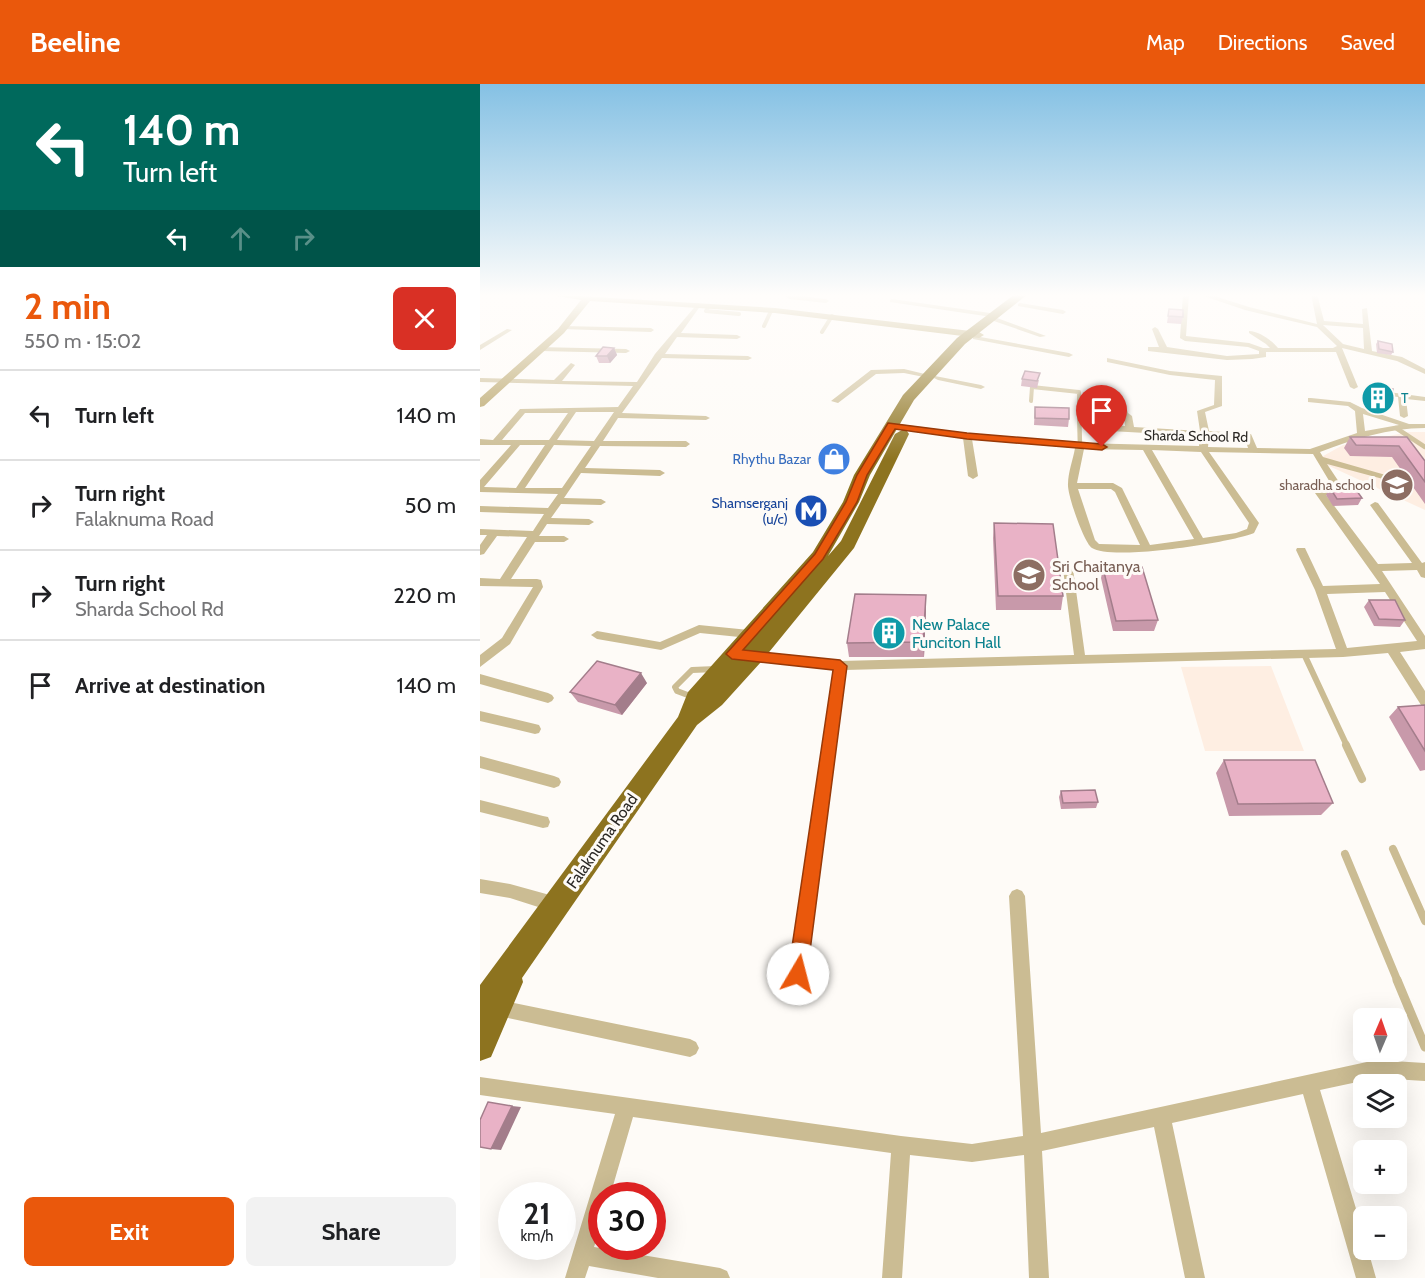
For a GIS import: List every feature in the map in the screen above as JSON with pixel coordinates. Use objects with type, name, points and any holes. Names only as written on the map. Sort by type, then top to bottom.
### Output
[{"type":"highway","name":"Falaknuma Road","points":[[480,1046],[490,1008],[517,961],[718,670],[819,556],[851,502],[862,475],[918,403],[933,377],[960,350]]},
{"type":"highway","name":"Falaknuma Road","points":[[692,709],[714,699],[754,656],[848,544],[898,427]]},
{"type":"main road","points":[[480,404],[540,350]]},
{"type":"street","points":[[572,350],[626,351]]},
{"type":"street","points":[[503,582],[556,501],[663,350]]},
{"type":"street","points":[[1043,350],[1069,355]]},
{"type":"street","points":[[1160,350],[1217,356],[1258,356],[1263,355],[1262,350],[1266,350]]},
{"type":"street","points":[[1341,350],[1354,387]]},
{"type":"street","points":[[1355,350],[1400,359],[1425,372]]},
{"type":"street","points":[[658,356],[748,358]]},
{"type":"street","points":[[1080,446],[1072,486],[1091,542],[1104,549],[1147,549],[1251,531],[1254,523],[1203,449],[1205,433],[1201,411],[1218,406],[1220,398],[1217,356]]},
{"type":"street","points":[[1110,360],[1148,369],[1219,378]]},
{"type":"street","points":[[556,383],[571,365]]},
{"type":"street","points":[[835,400],[874,372],[904,371],[981,387]]},
{"type":"street","points":[[480,380],[639,384]]},
{"type":"street","points":[[1375,392],[1425,399]]},
{"type":"street","points":[[1402,395],[1404,416]]},
{"type":"street","points":[[1311,400],[1350,404],[1359,410],[1410,426]]},
{"type":"street","points":[[519,490],[574,409]]},
{"type":"street","points":[[495,442],[523,411],[574,409],[706,418]]},
{"type":"street","points":[[1124,409],[1124,414],[1128,416],[1130,429]]},
{"type":"street","points":[[1359,410],[1361,435]]},
{"type":"street","name":"Sharda School Rd","points":[[898,427],[1080,446],[1147,450],[1203,449],[1318,453],[1361,435],[1395,428],[1425,426]]},
{"type":"street","points":[[1110,428],[1248,436],[1254,451]]},
{"type":"street","points":[[967,436],[973,476]]},
{"type":"street","points":[[1276,439],[1281,451]]},
{"type":"street","points":[[732,654],[840,666],[1343,653],[1425,645],[1375,568],[1320,493],[1340,490],[1318,453],[1315,439]]},
{"type":"street","points":[[480,442],[686,444]]},
{"type":"street","points":[[481,489],[518,442]]},
{"type":"street","points":[[1147,450],[1200,541]]},
{"type":"street","points":[[1318,453],[1398,480]]},
{"type":"street","points":[[579,470],[660,473]]},
{"type":"street","points":[[1072,486],[1113,486],[1119,490],[1147,549]]},
{"type":"street","points":[[481,489],[565,491]]},
{"type":"street","points":[[556,501],[601,502]]},
{"type":"street","points":[[1375,505],[1423,569]]},
{"type":"street","points":[[480,509],[550,511]]},
{"type":"street","points":[[543,521],[589,522]]},
{"type":"street","points":[[480,532],[564,539]]},
{"type":"street","points":[[480,552],[494,533]]},
{"type":"street","points":[[1301,550],[1320,590],[1343,653]]},
{"type":"street","points":[[1375,568],[1423,569]]},
{"type":"street","points":[[1068,569],[1080,660]]},
{"type":"street","points":[[480,582],[537,584],[538,587],[506,641],[480,662]]},
{"type":"street","points":[[1320,590],[1388,588]]},
{"type":"street","points":[[597,635],[661,646],[699,629],[749,634]]},
{"type":"street","points":[[1391,648],[1425,701]]},
{"type":"street","points":[[798,974],[840,666]]},
{"type":"street","points":[[480,679],[548,698]]},
{"type":"street","points":[[480,716],[535,729]]},
{"type":"street","points":[[480,762],[554,782]]},
{"type":"street","points":[[480,806],[543,822]]},
{"type":"street","points":[[480,886],[510,891],[557,904]]},
{"type":"street","points":[[1017,896],[1039,1278]]},
{"type":"street","points":[[490,1008],[690,1048]]},
{"type":"street","points":[[480,1086],[972,1153],[1033,1144],[1376,1069],[1425,1072]]},
{"type":"street","points":[[1309,1084],[1366,1278]]},
{"type":"street","points":[[575,1278],[627,1106]]},
{"type":"street","points":[[1161,1116],[1195,1278]]},
{"type":"street","points":[[892,1278],[901,1145]]},
{"type":"street","points":[[581,1255],[720,1278]]},
{"type":"lane","points":[[1031,401],[1032,387],[1079,392],[1080,446]]},
{"type":"lane","points":[[1395,428],[1425,447]]},
{"type":"lane","points":[[1304,654],[1362,779]]},
{"type":"lane","points":[[1394,849],[1425,921]]},
{"type":"lane","points":[[1345,854],[1425,1047]]},
{"type":"shaded area","name":"sharadha school","points":[[1409,432],[1425,432],[1425,510],[1316,460],[1343,445]]},
{"type":"shaded area","points":[[1271,666],[1304,751],[1205,751],[1181,667],[1176,667]]},
{"type":"building","points":[[601,350],[612,350],[607,356],[596,356]]},
{"type":"building","points":[[1025,371],[1040,373],[1037,381],[1022,379]]},
{"type":"building","points":[[1374,386],[1393,389],[1392,396],[1370,393]]},
{"type":"building","points":[[1035,407],[1069,408],[1069,419],[1035,418]]},
{"type":"building","points":[[1350,437],[1407,437],[1425,461],[1425,482],[1399,446],[1356,445]]},
{"type":"building","points":[[1354,487],[1362,498],[1337,499],[1330,488]]},
{"type":"building","points":[[994,523],[1053,524],[1063,596],[998,596]]},
{"type":"building","points":[[1142,567],[1158,620],[1116,621],[1103,568]]},
{"type":"building","name":"New Palace Funciton Hall","points":[[855,594],[926,595],[923,642],[847,643]]},
{"type":"building","points":[[1369,600],[1395,600],[1405,620],[1379,619]]},
{"type":"building","points":[[597,661],[641,673],[615,705],[570,692]]},
{"type":"building","points":[[1425,705],[1425,751],[1398,707]]},
{"type":"building","points":[[1224,760],[1315,760],[1333,803],[1238,804]]},
{"type":"building","points":[[1095,790],[1098,802],[1063,803],[1061,791]]},
{"type":"building","points":[[488,1102],[512,1106],[491,1149],[480,1147],[480,1120]]},
{"type":"place","name":"T","points":[[1378,398]]},
{"type":"place","name":"Rhythu Bazar","points":[[834,459]]},
{"type":"place","name":"sharadha school","points":[[1397,485]]},
{"type":"place","name":"Shamserganj (u/c)","points":[[811,511]]},
{"type":"place","name":"Sri Chaitanya School","points":[[1029,575]]},
{"type":"place","name":"New Palace Funciton Hall","points":[[889,633]]},
{"type":"route","points":[[798,974],[840,666],[732,654],[819,556],[851,502],[862,475],[892,425],[904,429],[932,430],[967,436],[1102,447]]}]
